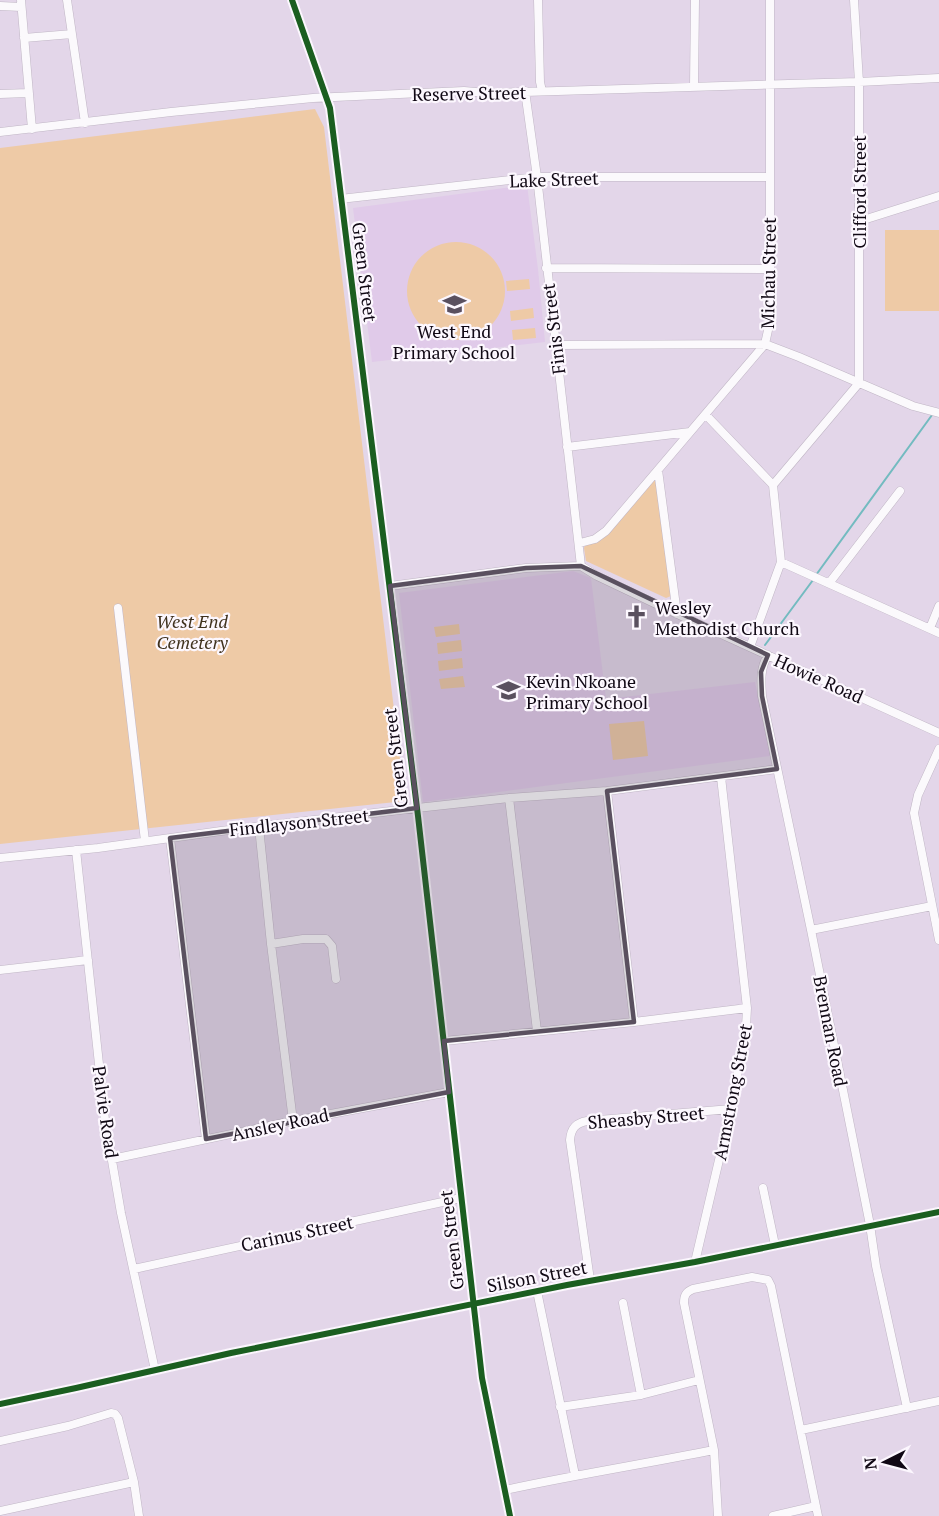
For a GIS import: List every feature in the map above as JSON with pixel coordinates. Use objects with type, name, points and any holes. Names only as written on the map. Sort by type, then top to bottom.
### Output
[{"type":"street","points":[[67,0],[85,123]]},
{"type":"street","name":"Green Street","points":[[292,0],[330,108],[417,808],[482,1378],[510,1516]]},
{"type":"street","points":[[538,0],[542,91]]},
{"type":"street","points":[[694,86],[695,0]]},
{"type":"street","name":"Michau Street","points":[[580,543],[595,539],[606,531],[765,344],[770,321],[770,0]]},
{"type":"street","name":"Clifford Street","points":[[854,0],[859,82],[859,383]]},
{"type":"street","points":[[0,6],[21,3],[32,129]]},
{"type":"street","points":[[24,38],[72,34]]},
{"type":"street","name":"Reserve Street","points":[[0,132],[326,97],[939,78]]},
{"type":"street","name":"Finis Street","points":[[525,92],[537,177],[581,566]]},
{"type":"street","points":[[0,94],[28,93]]},
{"type":"street","name":"Lake Street","points":[[340,199],[537,177],[769,177]]},
{"type":"street","points":[[860,221],[939,196]]},
{"type":"street","points":[[546,268],[770,268]]},
{"type":"street","points":[[555,345],[765,344],[913,406],[939,412]]},
{"type":"street","points":[[773,485],[859,383]]},
{"type":"street","points":[[706,415],[773,485],[781,561],[750,647]]},
{"type":"street","points":[[567,447],[690,432]]},
{"type":"street","points":[[658,470],[677,614]]},
{"type":"street","points":[[830,582],[900,491]]},
{"type":"street","points":[[781,561],[939,633]]},
{"type":"street","points":[[390,586],[526,568],[581,566]]},
{"type":"street","name":"Howie Road","points":[[581,566],[677,614],[939,733]]},
{"type":"street","points":[[930,628],[939,606]]},
{"type":"street","points":[[118,608],[145,841]]},
{"type":"street","name":"Brennan Road","points":[[768,655],[761,672],[762,696],[811,930],[870,1225],[876,1266],[907,1408]]},
{"type":"street","points":[[939,749],[914,807],[939,940]]},
{"type":"street","name":"Findlayson Street","points":[[0,858],[417,808],[607,791],[777,769]]},
{"type":"street","name":"Armstrong Street","points":[[695,1262],[731,1109],[746,1027],[747,1008],[721,777]]},
{"type":"street","points":[[607,791],[634,1022]]},
{"type":"street","points":[[509,798],[537,1030]]},
{"type":"street","points":[[259,827],[293,1121]]},
{"type":"street","points":[[170,838],[206,1139]]},
{"type":"street","name":"Palvie Road","points":[[76,850],[105,1120],[155,1370]]},
{"type":"street","points":[[811,930],[932,906]]},
{"type":"street","points":[[271,944],[303,939],[326,939],[332,946],[336,979]]},
{"type":"street","points":[[0,970],[88,960]]},
{"type":"street","points":[[444,1041],[747,1008]]},
{"type":"street","name":"Ansley Road","points":[[112,1159],[293,1121],[449,1092]]},
{"type":"street","name":"Sheasby Street","points":[[590,1280],[570,1140],[575,1125],[587,1120],[731,1109]]},
{"type":"street","points":[[763,1188],[775,1245]]},
{"type":"street","name":"Carinus Street","points":[[134,1269],[461,1198]]},
{"type":"street","name":"Silson Street","points":[[0,1404],[231,1353],[939,1212]]},
{"type":"street","points":[[718,1516],[714,1450],[684,1303],[686,1293],[693,1289],[752,1277],[768,1280],[771,1286],[818,1516]]},
{"type":"street","points":[[537,1291],[575,1475]]},
{"type":"street","points":[[623,1303],[642,1395]]},
{"type":"street","points":[[560,1407],[642,1395],[699,1380]]},
{"type":"street","points":[[801,1430],[939,1401]]},
{"type":"street","points":[[0,1441],[113,1413],[118,1418],[134,1482],[139,1516]]},
{"type":"street","points":[[505,1490],[714,1450]]},
{"type":"street","points":[[0,1511],[134,1482]]},
{"type":"street","points":[[773,1516],[816,1506]]},
{"type":"highlighted area","points":[[581,566],[768,655],[761,672],[762,696],[777,769],[607,791],[634,1022],[444,1041],[449,1092],[206,1139],[170,838],[417,808],[390,586],[526,568]]},
{"type":"shaded area","name":"West End Primary School","points":[[527,185],[545,342],[372,362],[353,208]]},
{"type":"shaded area","name":"Kevin Nkoane Primary School","points":[[573,571],[591,578],[606,699],[755,682],[770,756],[423,802],[399,593]]},
{"type":"green space","name":"West End Cemetery","points":[[315,109],[324,127],[405,801],[0,844],[0,148]]},
{"type":"green space","points":[[885,230],[939,230],[939,311],[885,311]]},
{"type":"green space","points":[[456,242],[475,246],[491,256],[501,272],[505,291],[501,310],[491,326],[475,336],[456,340],[437,336],[421,326],[411,310],[407,291],[411,272],[421,256],[437,246]]},
{"type":"green space","points":[[529,279],[530,289],[507,291],[506,281]]},
{"type":"green space","points":[[533,308],[534,318],[511,321],[510,311]]},
{"type":"green space","points":[[535,328],[536,338],[513,340],[512,330]]},
{"type":"green space","points":[[655,478],[671,596],[666,598],[586,561],[584,548],[586,543],[594,541]]},
{"type":"green space","points":[[459,624],[460,634],[436,637],[434,627]]},
{"type":"green space","points":[[461,640],[462,651],[438,654],[437,643]]},
{"type":"green space","points":[[462,658],[463,668],[439,671],[438,661]]},
{"type":"green space","points":[[463,676],[465,687],[441,689],[439,679]]},
{"type":"green space","points":[[644,721],[648,756],[613,760],[609,724]]},
{"type":"waterway","points":[[816,575],[932,415]]},
{"type":"waterway","points":[[765,645],[813,580]]},
{"type":"cycle path","points":[[292,0],[330,108],[418,816],[482,1378],[510,1516]]},
{"type":"cycle path","points":[[0,1404],[231,1353],[939,1212]]},
{"type":"place","name":"West End Primary School","points":[[454,305]]},
{"type":"place","name":"Wesley Methodist Church","points":[[637,617]]},
{"type":"place","name":"Kevin Nkoane Primary School","points":[[508,691]]}]
